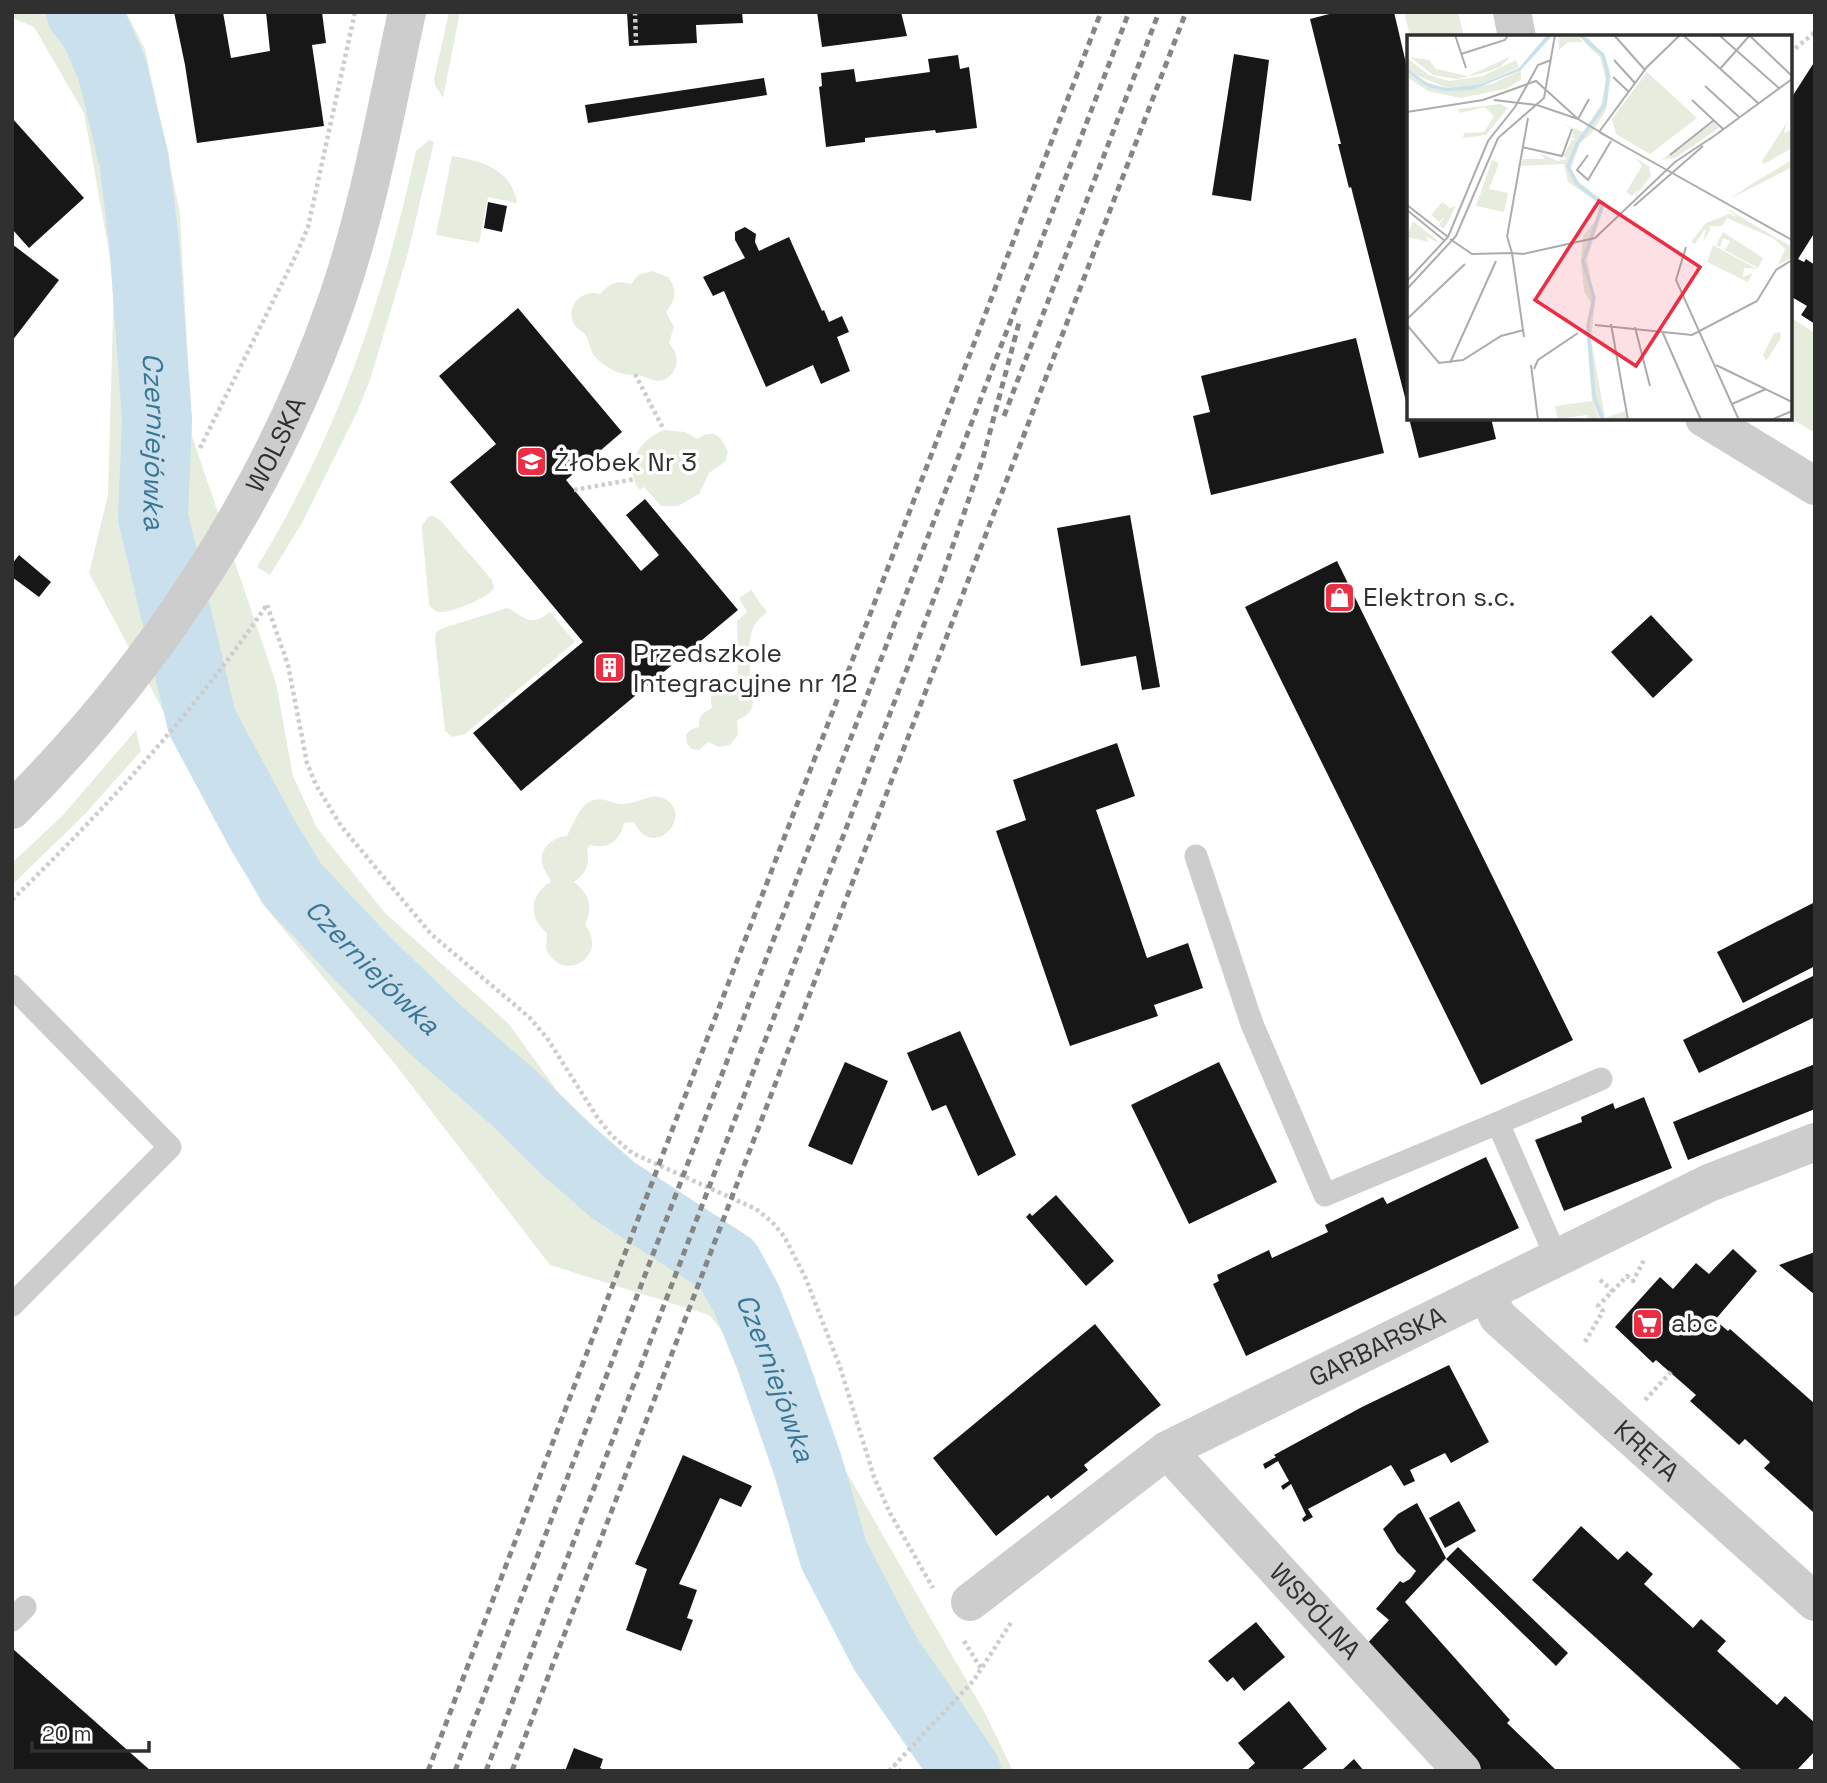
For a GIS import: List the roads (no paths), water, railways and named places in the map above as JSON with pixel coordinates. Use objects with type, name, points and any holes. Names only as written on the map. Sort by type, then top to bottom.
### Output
[{"type":"street","name":"WOLSKA","points":[[12,810],[129,680],[206,569],[250,499],[281,438],[336,301],[360,223],[407,12]]},
{"type":"street","points":[[1512,12],[1517,35]]},
{"type":"street","points":[[1707,420],[1815,486]]},
{"type":"street","name":"GARBARSKA","points":[[957,1611],[1167,1450],[1709,1183],[1815,1142]]},
{"type":"street","name":"KRĘTA","points":[[1486,1294],[1498,1317],[1815,1602]]},
{"type":"street","name":"WSPÓLNA","points":[[1167,1450],[1462,1771]]},
{"type":"lane","points":[[1196,856],[1252,1024],[1325,1195],[1601,1079]]},
{"type":"lane","points":[[12,986],[170,1147],[12,1306]]},
{"type":"lane","points":[[1498,1123],[1557,1259]]},
{"type":"waterway","name":"Czerniejówka","points":[[81,12],[94,28],[112,69],[134,160],[144,241],[157,419],[153,517],[202,722],[261,832],[293,885],[363,959],[437,1031],[613,1190],[728,1265],[747,1300],[770,1357],[807,1463],[834,1555],[885,1653],[966,1771]]},
{"type":"railway","points":[[428,1771],[1101,12]]},
{"type":"railway","points":[[455,1771],[1129,12]]},
{"type":"railway","points":[[1004,416],[1159,12]]},
{"type":"railway","points":[[512,1771],[1186,12]]},
{"type":"railway","points":[[486,1771],[941,580],[983,458],[1020,319]]},
{"type":"place","name":"Żłobek Nr 3","points":[[531,462]]},
{"type":"place","name":"Elektron s.c.","points":[[1340,597]]},
{"type":"place","name":"Przedszkole Integracyjne nr 12","points":[[610,668]]},
{"type":"place","name":"abc","points":[[1648,1323]]}]
